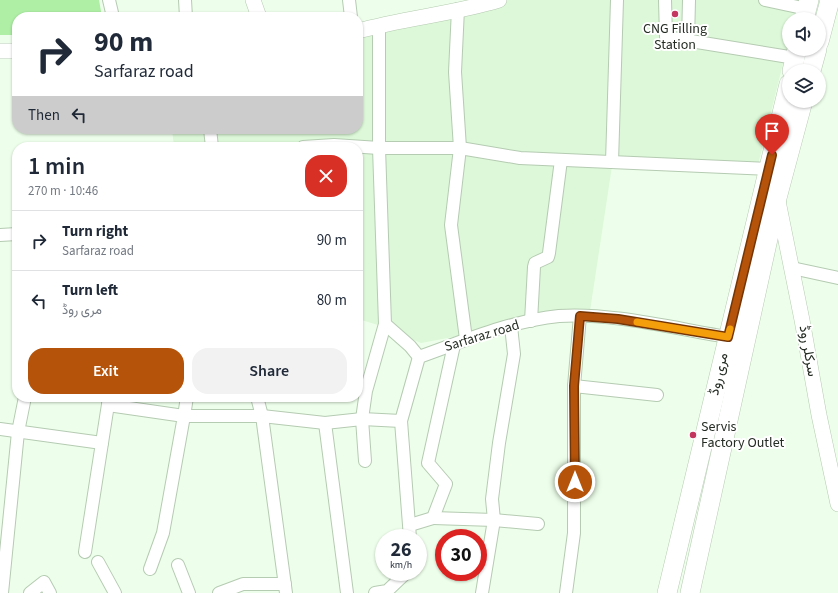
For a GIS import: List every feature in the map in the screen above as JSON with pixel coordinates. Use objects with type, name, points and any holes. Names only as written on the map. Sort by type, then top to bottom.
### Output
[{"type":"main road","points":[[826,24],[832,8]]},
{"type":"main road","name":"مری روڈ","points":[[667,593],[783,108]]},
{"type":"main road","name":"مری روڈ","points":[[690,593],[777,198],[801,108]]},
{"type":"street","points":[[109,0],[112,12]]},
{"type":"street","points":[[185,0],[186,12]]},
{"type":"street","points":[[253,0],[257,12]]},
{"type":"street","points":[[349,0],[350,12]]},
{"type":"street","points":[[363,30],[458,9],[474,8],[499,0]]},
{"type":"street","points":[[612,162],[617,0]]},
{"type":"street","points":[[665,0],[666,37],[795,59]]},
{"type":"street","points":[[688,40],[689,0]]},
{"type":"street","points":[[765,0],[807,9]]},
{"type":"street","points":[[458,9],[454,72],[460,148],[451,226],[466,339]]},
{"type":"street","points":[[363,386],[385,324],[379,148],[379,26]]},
{"type":"street","points":[[0,51],[12,51]]},
{"type":"street","points":[[363,147],[460,148],[520,158],[768,169]]},
{"type":"street","points":[[531,321],[534,266],[535,263],[548,257],[561,160]]},
{"type":"street","name":"سرکلر روڈ","points":[[777,198],[792,268],[819,415],[838,504]]},
{"type":"street","points":[[0,235],[12,234]]},
{"type":"street","points":[[792,268],[838,278]]},
{"type":"street","name":"Sarfaraz road","points":[[418,357],[454,345],[466,339],[510,326],[559,316],[618,319],[728,337]]},
{"type":"street","points":[[566,593],[574,533],[574,386],[580,316]]},
{"type":"street","points":[[385,324],[410,346],[418,357],[401,422],[410,529]]},
{"type":"street","points":[[482,593],[494,520],[492,499],[514,354],[510,326]]},
{"type":"street","points":[[432,518],[446,484],[428,463],[454,345]]},
{"type":"street","points":[[574,386],[657,395]]},
{"type":"street","points":[[2,593],[18,432],[24,402]]},
{"type":"street","points":[[84,552],[109,402]]},
{"type":"street","points":[[114,402],[184,416],[262,416],[325,423],[362,418],[401,422]]},
{"type":"street","points":[[150,569],[163,534],[186,402]]},
{"type":"street","points":[[219,593],[243,584],[285,589],[259,402]]},
{"type":"street","points":[[362,402],[365,461]]},
{"type":"street","points":[[325,423],[347,593]]},
{"type":"street","points":[[0,429],[102,443]]},
{"type":"street","points":[[410,525],[432,518],[494,520],[538,524]]},
{"type":"street","points":[[98,562],[115,593]]},
{"type":"street","points":[[178,565],[189,593]]},
{"type":"street","points":[[375,593],[387,591],[397,581]]},
{"type":"street","points":[[30,593],[44,582],[50,593]]},
{"type":"shaded area","points":[[505,0],[798,0],[795,12],[782,12],[782,56],[785,56],[757,169],[612,166],[590,311],[421,343],[378,325],[363,320],[363,142],[173,142],[173,134],[363,134],[363,29]]},
{"type":"green space","points":[[0,0],[99,0],[101,12],[12,12],[12,35],[0,35]]},
{"type":"slow traffic","points":[[637,322],[728,337],[730,329]]},
{"type":"place","name":"CNG Filling Station","points":[[675,14]]},
{"type":"place","name":"Servis Factory Outlet","points":[[693,435]]},
{"type":"route","points":[[575,482],[574,386],[580,316],[618,319],[728,337],[772,155]]}]
